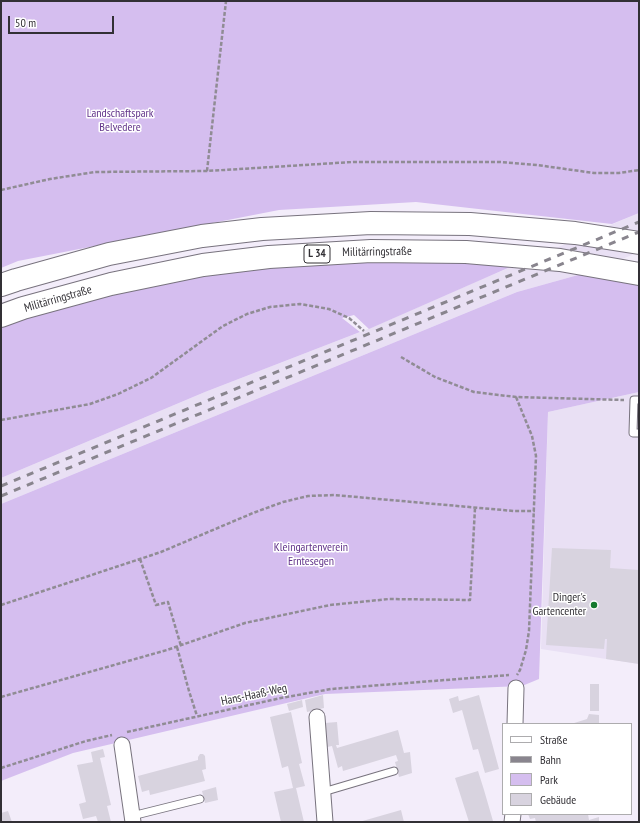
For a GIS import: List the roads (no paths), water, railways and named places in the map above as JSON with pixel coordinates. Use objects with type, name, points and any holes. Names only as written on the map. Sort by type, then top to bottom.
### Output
[{"type":"main road","points":[[1,285],[109,254],[202,236],[262,229],[371,223],[470,224],[575,232],[639,243]]},
{"type":"main road","name":"Militärringstraße","points":[[1,316],[23,308],[110,284],[204,265],[293,256],[371,251],[466,252],[560,260],[639,274]]},
{"type":"street","points":[[515,723],[517,681]]},
{"type":"street","points":[[317,717],[325,822]]},
{"type":"street","points":[[118,738],[132,819]]},
{"type":"lane","points":[[637,400],[633,433],[639,433]]},
{"type":"lane","points":[[323,792],[394,771]]},
{"type":"lane","points":[[132,819],[200,799]]},
{"type":"railway","points":[[1,486],[639,222]]},
{"type":"railway","points":[[1,496],[639,232]]},
{"type":"place","name":"Dinger's Gartencenter","points":[[594,605]]},
{"type":"park label","name":"Landschaftspark Belvedere","points":[[120,121]]},
{"type":"park label","name":"Kleingartenverein Erntesegen","points":[[311,555]]}]
